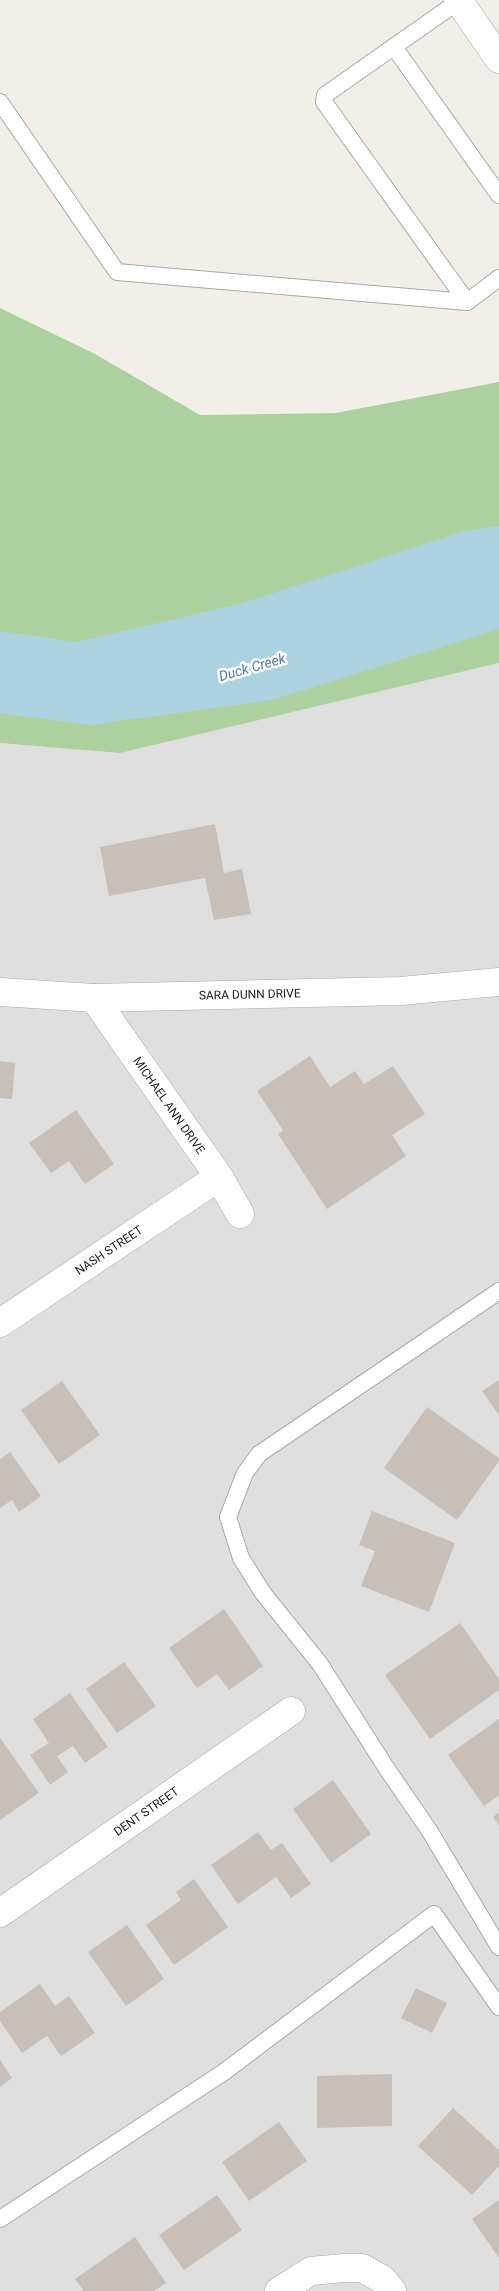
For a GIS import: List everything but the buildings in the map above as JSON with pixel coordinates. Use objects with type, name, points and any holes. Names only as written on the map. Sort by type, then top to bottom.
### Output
[{"type":"street","points":[[459,1],[499,59]]},
{"type":"street","name":"SARA DUNN DRIVE","points":[[0,992],[94,998],[401,991],[499,982]]},
{"type":"street","name":"MICHAEL ANN DRIVE","points":[[94,998],[219,1177],[240,1214]]},
{"type":"street","name":"NASH STREET","points":[[0,1323],[219,1177]]},
{"type":"street","name":"DENT STREET","points":[[0,1912],[291,1710]]},
{"type":"street","points":[[279,2291],[311,2272],[362,2268],[382,2279],[392,2291]]},
{"type":"lane","points":[[459,1],[325,95],[324,102],[468,302]]},
{"type":"lane","points":[[394,47],[499,195]]},
{"type":"lane","points":[[0,102],[117,272],[468,302],[499,278]]},
{"type":"lane","points":[[499,1291],[259,1454],[244,1473],[228,1517],[241,1558],[263,1593],[320,1664],[386,1770],[429,1830],[499,1947]]},
{"type":"lane","points":[[0,2219],[224,2072],[434,1914],[499,2007]]},
{"type":"shaded area","points":[[499,663],[499,2291],[0,2291],[0,743],[120,753]]},
{"type":"green space","points":[[0,308],[95,354],[200,415],[336,413],[499,382],[499,663],[120,753],[0,743]]},
{"type":"water","name":"Duck Creek","points":[[499,526],[499,629],[272,700],[90,725],[0,713],[0,631],[77,642],[243,603],[465,531]]}]
